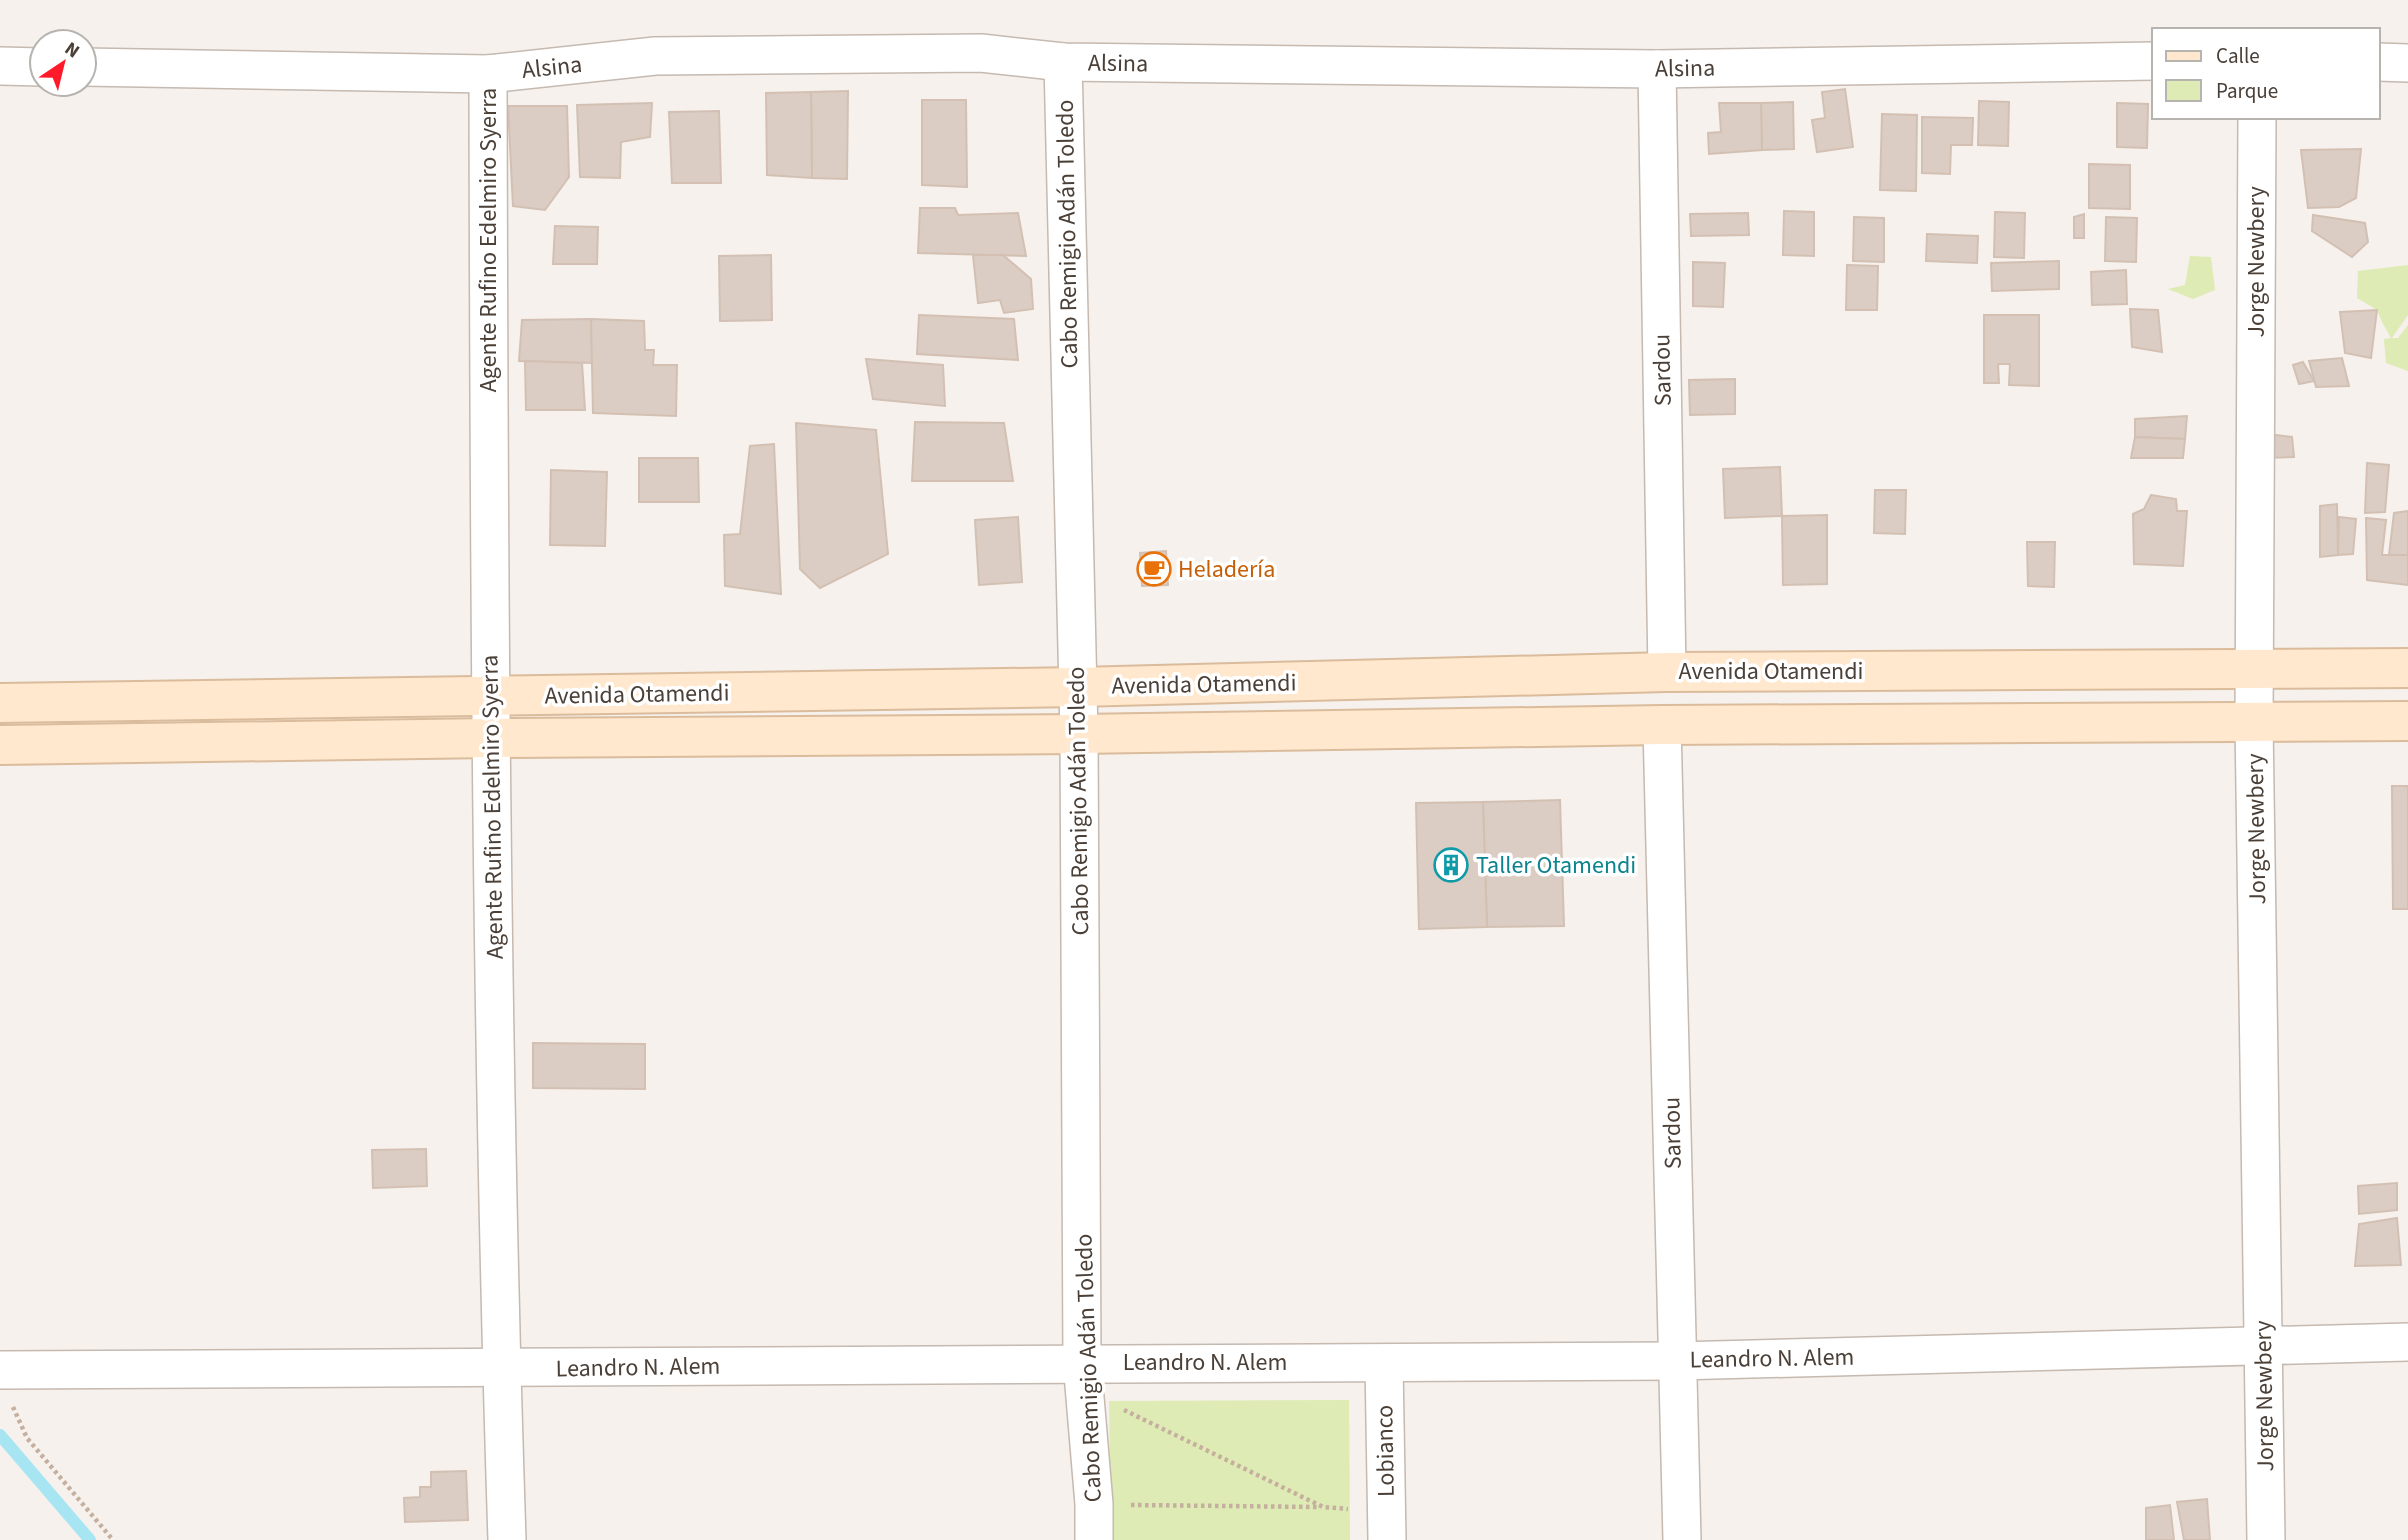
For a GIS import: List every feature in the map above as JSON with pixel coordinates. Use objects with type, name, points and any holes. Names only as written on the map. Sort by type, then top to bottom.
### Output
[{"type":"main road","name":"Avenida Otamendi","points":[[0,703],[1077,687],[1667,672],[2408,668]]},
{"type":"main road","name":"Avenida Otamendi","points":[[0,745],[1662,725],[2408,721]]},
{"type":"street","name":"Alsina","points":[[98,67],[488,74],[655,56],[981,53],[1063,62],[1657,69],[2152,61]]},
{"type":"street","name":"Cabo Remigio Adán Toledo","points":[[1063,62],[1079,734],[1084,1377],[1094,1522]]},
{"type":"street","points":[[2380,62],[2408,63]]},
{"type":"street","points":[[0,66],[28,67]]},
{"type":"street","name":"Sardou","points":[[1657,69],[1667,672]]},
{"type":"street","name":"Agente Rufino Edelmiro Syerra","points":[[488,74],[489,696],[501,1368],[507,1540]]},
{"type":"street","name":"Jorge Newbery","points":[[2257,119],[2254,722],[2266,1540]]},
{"type":"street","name":"Sardou","points":[[1662,725],[1682,1540]]},
{"type":"street","name":"Leandro N. Alem","points":[[0,1370],[501,1368],[1084,1377],[1384,1363],[1677,1361],[2408,1342]]},
{"type":"street","name":"Lobianco","points":[[1384,1363],[1387,1526]]},
{"type":"path","points":[[0,1370],[16,1416],[27,1438],[113,1540]]},
{"type":"path","points":[[1084,1377],[1322,1507],[1387,1526]]},
{"type":"path","points":[[1094,1522],[1322,1507]]},
{"type":"green space","points":[[2190,256],[2211,257],[2215,290],[2193,299],[2168,289],[2185,285]]},
{"type":"green space","points":[[2408,265],[2408,315],[2392,338],[2398,338],[2408,325],[2408,371],[2386,363],[2384,339],[2391,338],[2377,310],[2357,298],[2358,271]]},
{"type":"green space","points":[[1349,1400],[1350,1540],[1111,1540],[1109,1401]]},
{"type":"building","points":[[1845,89],[1853,147],[1817,152],[1812,120],[1825,118],[1822,92]]},
{"type":"building","points":[[848,91],[847,179],[812,178],[811,92]]},
{"type":"building","points":[[811,92],[812,178],[767,175],[766,93]]},
{"type":"building","points":[[922,100],[966,100],[967,187],[922,185]]},
{"type":"building","points":[[1979,101],[2009,102],[2008,146],[1978,145]]},
{"type":"building","points":[[1793,102],[1794,149],[1762,150],[1761,103]]},
{"type":"building","points":[[652,103],[650,137],[621,142],[620,178],[580,177],[577,105]]},
{"type":"building","points":[[1719,103],[1761,103],[1762,150],[1709,154],[1708,133],[1721,132]]},
{"type":"building","points":[[2117,103],[2148,104],[2147,148],[2117,147]]},
{"type":"building","points":[[508,106],[567,106],[569,177],[545,210],[513,206]]},
{"type":"building","points":[[719,111],[721,183],[672,183],[669,112]]},
{"type":"building","points":[[1882,114],[1917,115],[1916,191],[1880,190]]},
{"type":"building","points":[[1922,117],[1973,118],[1972,145],[1951,145],[1950,174],[1922,173]]},
{"type":"building","points":[[2361,149],[2356,198],[2339,207],[2308,208],[2301,150]]},
{"type":"building","points":[[2089,164],[2130,165],[2130,209],[2089,208]]},
{"type":"building","points":[[920,208],[955,208],[958,215],[1018,213],[1026,256],[918,253]]},
{"type":"building","points":[[1784,211],[1814,212],[1814,256],[1783,255]]},
{"type":"building","points":[[1995,212],[2025,213],[2024,258],[1994,257]]},
{"type":"building","points":[[1748,213],[1749,235],[1691,236],[1690,214]]},
{"type":"building","points":[[2084,214],[2084,238],[2074,238],[2074,217]]},
{"type":"building","points":[[2313,215],[2365,223],[2368,242],[2352,257],[2312,231]]},
{"type":"building","points":[[1854,217],[1884,218],[1884,262],[1853,261]]},
{"type":"building","points":[[2106,217],[2137,218],[2136,262],[2105,261]]},
{"type":"building","points":[[555,226],[598,227],[597,264],[553,264]]},
{"type":"building","points":[[1927,234],[1978,236],[1977,263],[1926,261]]},
{"type":"building","points":[[771,255],[772,320],[720,321],[719,256]]},
{"type":"building","points":[[973,255],[1003,255],[1031,279],[1033,309],[1004,313],[1000,300],[978,303]]},
{"type":"building","points":[[2059,261],[2059,289],[1992,291],[1991,263]]},
{"type":"building","points":[[1693,262],[1725,263],[1723,307],[1693,306]]},
{"type":"building","points":[[1847,265],[1878,266],[1877,310],[1846,310]]},
{"type":"building","points":[[2126,270],[2127,304],[2092,305],[2091,272]]},
{"type":"building","points":[[2130,309],[2158,310],[2162,352],[2132,347]]},
{"type":"building","points":[[2377,310],[2371,358],[2345,353],[2340,312]]},
{"type":"building","points":[[919,315],[1014,319],[1018,360],[917,354]]},
{"type":"building","points":[[1984,315],[2039,315],[2039,386],[2009,385],[2010,364],[1998,364],[1999,383],[1984,383]]},
{"type":"building","points":[[591,319],[592,363],[519,361],[522,320]]},
{"type":"building","points":[[591,319],[644,321],[645,350],[654,350],[653,365],[677,365],[676,416],[593,413]]},
{"type":"building","points":[[2342,358],[2349,386],[2316,387],[2309,361]]},
{"type":"building","points":[[866,359],[943,365],[945,406],[873,399]]},
{"type":"building","points":[[525,361],[582,363],[585,410],[526,410]]},
{"type":"building","points":[[2303,362],[2314,381],[2299,384],[2293,365]]},
{"type":"building","points":[[1735,379],[1735,414],[1690,415],[1689,380]]},
{"type":"building","points":[[2187,416],[2185,439],[2135,437],[2135,419]]},
{"type":"building","points":[[915,422],[1004,423],[1013,481],[912,481]]},
{"type":"building","points":[[796,423],[876,430],[888,554],[820,588],[800,569]]},
{"type":"building","points":[[2268,434],[2292,437],[2294,457],[2265,458]]},
{"type":"building","points":[[2135,437],[2185,439],[2183,458],[2131,458]]},
{"type":"building","points":[[774,444],[781,594],[725,586],[724,535],[740,534],[750,446]]},
{"type":"building","points":[[639,458],[698,458],[699,502],[639,502]]},
{"type":"building","points":[[2367,463],[2389,465],[2385,512],[2365,513]]},
{"type":"building","points":[[1780,467],[1782,516],[1725,518],[1723,469]]},
{"type":"building","points":[[551,470],[607,472],[605,546],[550,545]]},
{"type":"building","points":[[1875,490],[1906,490],[1905,534],[1874,533]]},
{"type":"building","points":[[2151,495],[2176,499],[2177,511],[2187,511],[2183,566],[2134,564],[2133,514],[2144,509]]},
{"type":"building","points":[[2337,504],[2338,555],[2320,557],[2320,506]]},
{"type":"building","points":[[2408,511],[2408,555],[2389,555],[2394,513]]},
{"type":"building","points":[[1827,515],[1827,584],[1783,585],[1782,516]]},
{"type":"building","points":[[1018,517],[1022,582],[979,585],[975,520]]},
{"type":"building","points":[[2339,517],[2356,519],[2353,554],[2338,555]]},
{"type":"building","points":[[2366,518],[2386,520],[2382,555],[2408,555],[2408,585],[2367,580]]},
{"type":"building","points":[[2027,542],[2055,542],[2054,587],[2028,586]]},
{"type":"building","name":"Heladería","points":[[1166,551],[1168,585],[1142,586],[1140,553]]},
{"type":"building","points":[[2392,786],[2408,786],[2408,909],[2393,909]]},
{"type":"building","points":[[1560,800],[1564,926],[1487,927],[1483,802]]},
{"type":"building","name":"Taller Otamendi","points":[[1483,802],[1487,927],[1419,929],[1416,803]]},
{"type":"building","points":[[533,1043],[645,1044],[645,1089],[533,1088]]},
{"type":"building","points":[[426,1149],[427,1186],[373,1188],[372,1150]]},
{"type":"building","points":[[2397,1183],[2397,1210],[2359,1214],[2358,1186]]},
{"type":"building","points":[[2397,1218],[2401,1265],[2355,1266],[2359,1224]]},
{"type":"building","points":[[466,1471],[468,1520],[405,1522],[404,1498],[420,1497],[420,1487],[431,1487],[431,1472]]},
{"type":"building","points":[[2207,1499],[2210,1540],[2184,1540],[2177,1502]]},
{"type":"building","points":[[2170,1505],[2174,1540],[2146,1540],[2146,1508]]},
{"type":"waterway","points":[[0,1435],[90,1540]]},
{"type":"place","name":"Heladería","points":[[1154,569]]},
{"type":"place","name":"Taller Otamendi","points":[[1451,865]]}]
